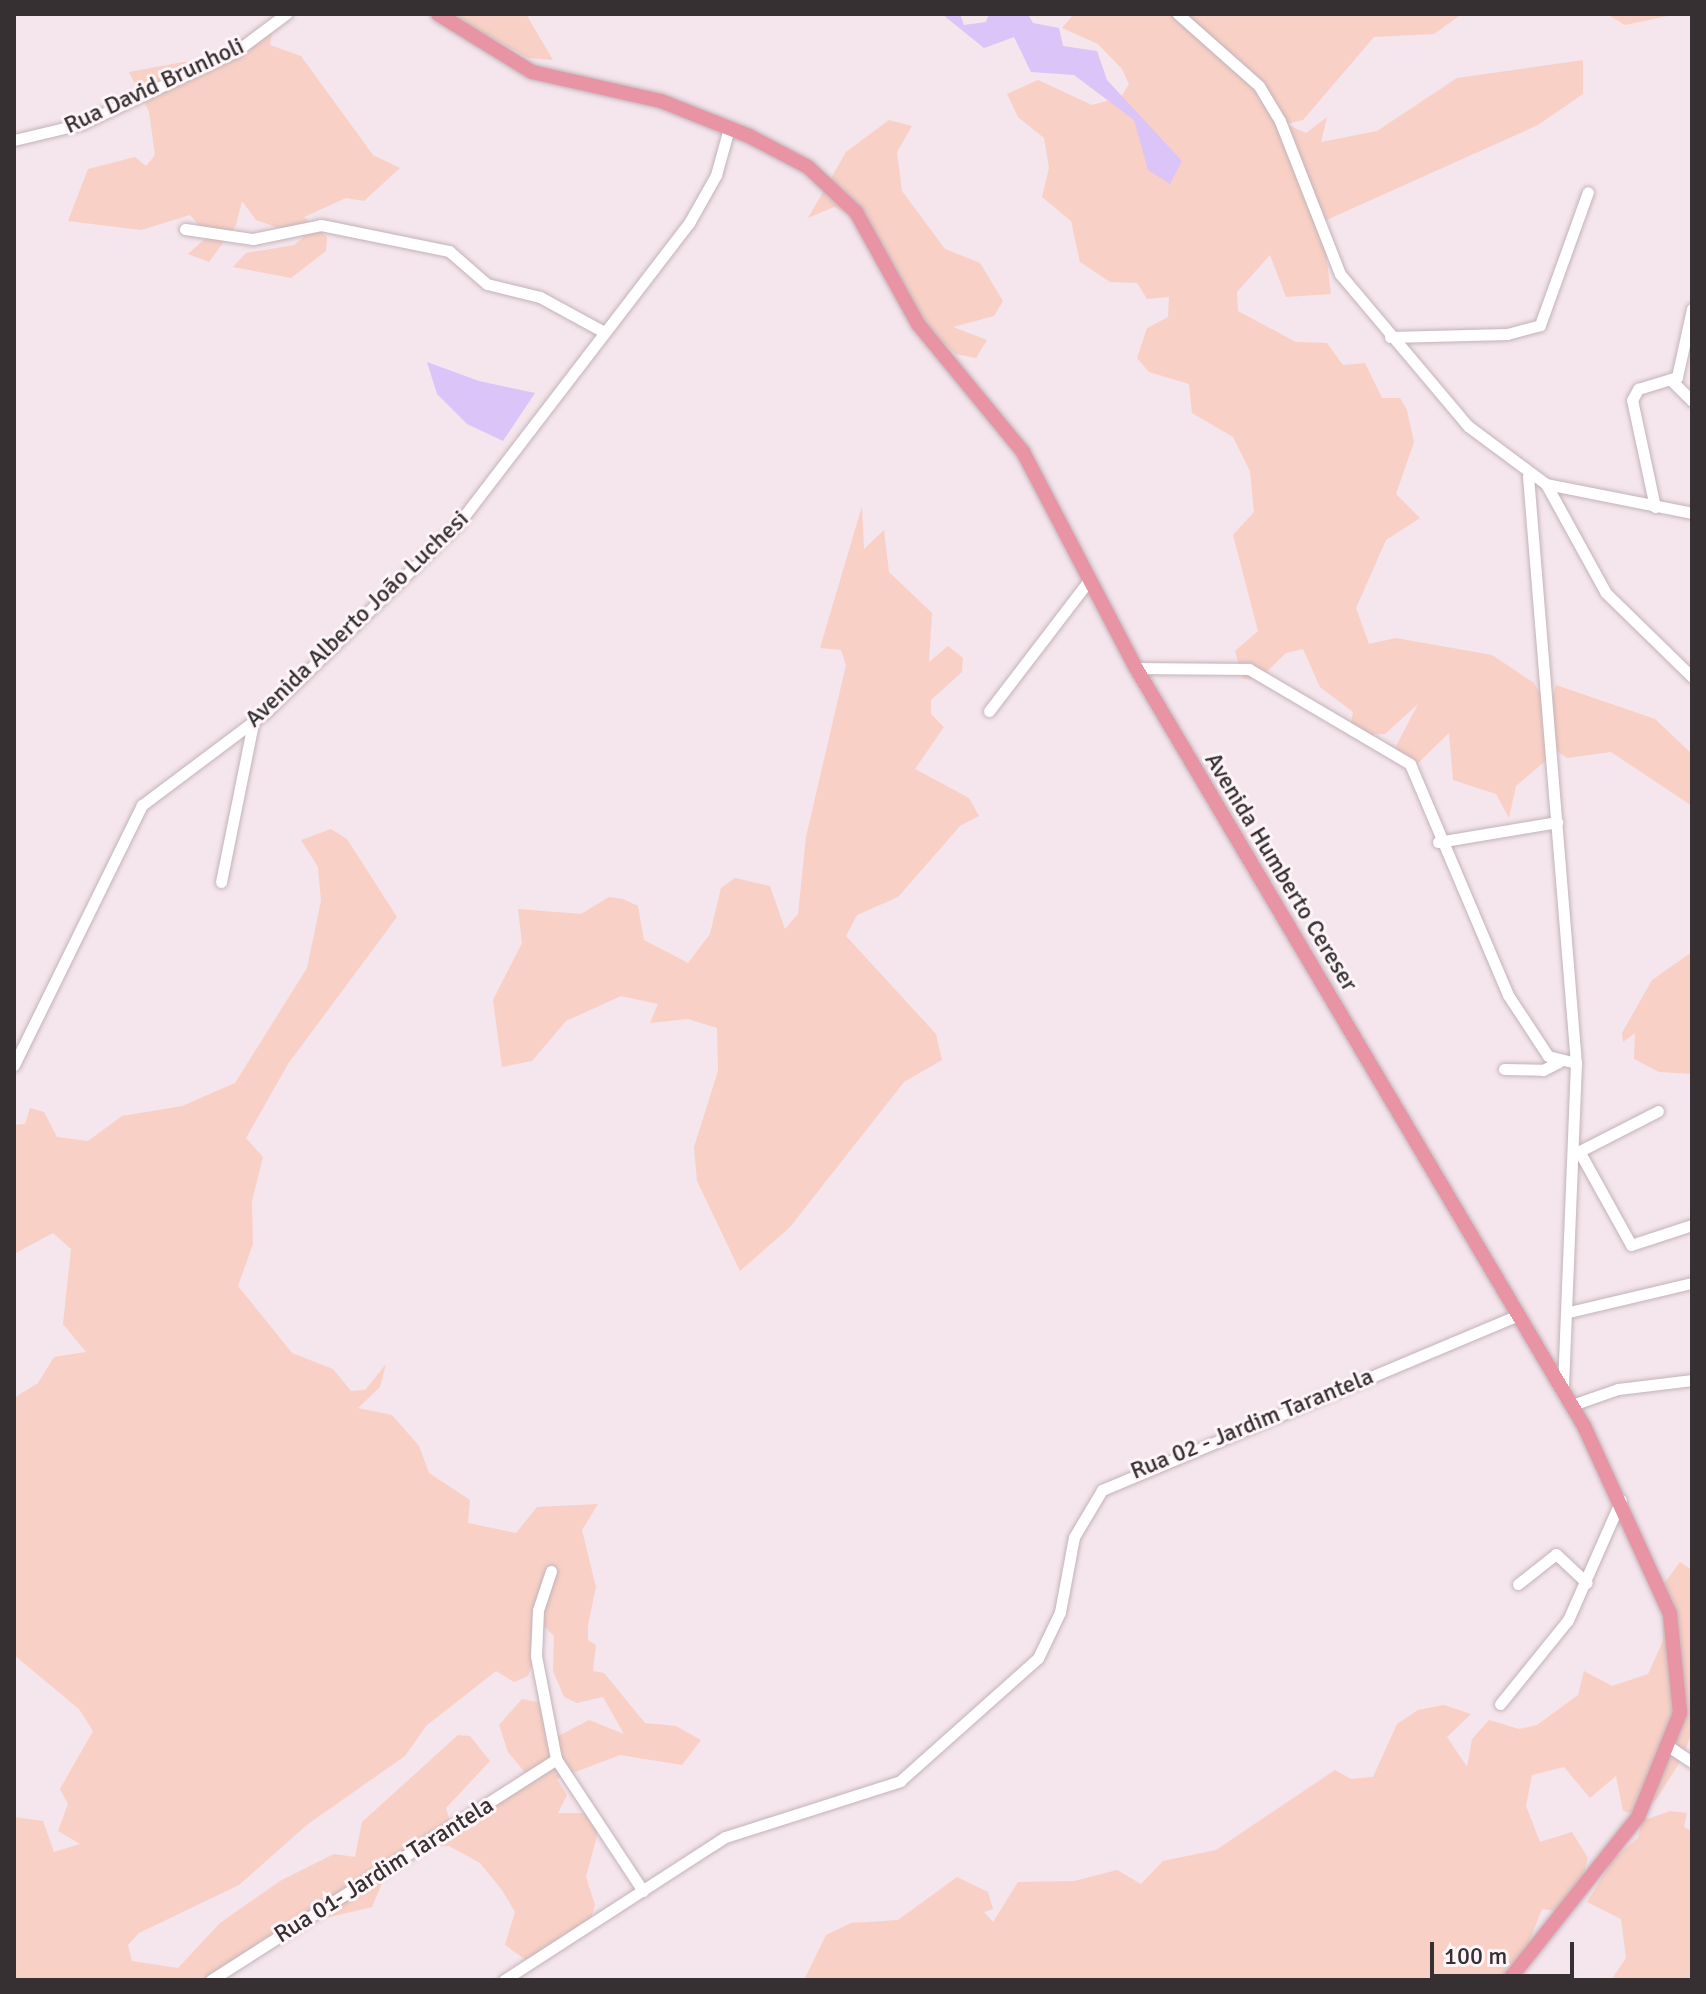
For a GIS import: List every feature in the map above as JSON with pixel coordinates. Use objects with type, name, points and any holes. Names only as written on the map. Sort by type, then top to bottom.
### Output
[{"type":"main road","name":"Avenida Humberto Cereser","points":[[438,14],[532,72],[661,101],[729,128],[808,167],[856,212],[918,324],[1023,452],[1136,668],[1516,1316],[1572,1405],[1621,1500],[1678,1649],[1680,1713],[1671,1748],[1638,1817],[1509,1980]]},
{"type":"street","name":"Rua David Brunholi","points":[[14,140],[81,124],[235,52],[286,14]]},
{"type":"street","points":[[1178,14],[1270,103],[1329,252],[1390,337],[1468,426],[1528,476],[1546,484],[1692,513]]},
{"type":"street","name":"Avenida Alberto João Luchesi","points":[[14,1065],[134,816],[253,723],[458,524],[689,223],[716,175],[729,128]]},
{"type":"street","points":[[1390,337],[1507,334],[1540,325],[1588,192]]},
{"type":"street","points":[[185,229],[253,239],[321,225],[449,251],[487,284],[540,297],[604,332]]},
{"type":"street","points":[[1673,382],[1692,309]]},
{"type":"street","points":[[1673,382],[1692,401]]},
{"type":"street","points":[[1655,507],[1632,400],[1638,389],[1673,382]]},
{"type":"street","points":[[1528,476],[1576,1063],[1577,1152],[1563,1390]]},
{"type":"street","points":[[1546,484],[1606,593],[1692,677]]},
{"type":"street","points":[[989,711],[1089,580]]},
{"type":"street","points":[[1136,668],[1233,665],[1277,682],[1410,764],[1432,804],[1438,842],[1508,995],[1541,1049],[1559,1062]]},
{"type":"street","points":[[221,882],[253,723]]},
{"type":"street","points":[[1438,842],[1557,822]]},
{"type":"street","points":[[1504,1069],[1543,1070],[1559,1062],[1576,1063]]},
{"type":"street","points":[[1577,1152],[1658,1111]]},
{"type":"street","points":[[1577,1152],[1631,1245],[1692,1225]]},
{"type":"street","points":[[1569,1312],[1692,1283]]},
{"type":"street","name":"Rua 02 - Jardim Tarantela","points":[[643,1891],[725,1837],[900,1781],[1038,1658],[1057,1622],[1077,1528],[1102,1490],[1516,1316]]},
{"type":"street","points":[[1546,1363],[1567,1346]]},
{"type":"street","points":[[1572,1405],[1618,1389],[1692,1380]]},
{"type":"street","points":[[1500,1704],[1543,1654],[1587,1583],[1621,1500]]},
{"type":"street","points":[[1518,1584],[1556,1554],[1587,1583]]},
{"type":"street","points":[[504,1980],[643,1891],[556,1759],[536,1656],[538,1610],[551,1571]]},
{"type":"street","points":[[1671,1748],[1692,1762]]},
{"type":"street","name":"Rua 01- Jardim Tarantela","points":[[211,1980],[556,1759]]},
{"type":"shaded area","points":[[447,14],[526,14],[553,60],[529,58]]},
{"type":"shaded area","points":[[942,14],[960,14],[964,25],[986,22],[989,14],[1028,14],[1033,23],[1059,28],[1063,46],[1097,51],[1107,80],[1182,161],[1170,184],[1148,170],[1134,120],[1074,75],[1031,72],[1014,37],[984,48]]},
{"type":"shaded area","points":[[1074,14],[1462,14],[1434,34],[1374,37],[1303,120],[1286,124],[1306,133],[1327,117],[1321,142],[1377,131],[1457,78],[1583,60],[1583,94],[1538,125],[1322,222],[1331,294],[1286,297],[1270,255],[1237,292],[1238,311],[1296,342],[1327,343],[1343,365],[1365,363],[1382,398],[1400,398],[1407,410],[1414,442],[1396,494],[1420,518],[1386,540],[1356,608],[1369,644],[1396,638],[1492,655],[1534,683],[1549,710],[1556,685],[1655,719],[1692,754],[1692,806],[1611,752],[1567,758],[1557,751],[1516,786],[1509,818],[1496,794],[1453,780],[1449,733],[1414,767],[1401,765],[1396,746],[1418,704],[1385,734],[1363,735],[1350,729],[1353,712],[1320,687],[1303,649],[1286,653],[1258,680],[1243,679],[1235,651],[1258,631],[1233,535],[1254,512],[1250,471],[1233,437],[1192,413],[1189,384],[1149,372],[1137,358],[1147,328],[1168,317],[1169,297],[1147,299],[1137,283],[1110,282],[1080,262],[1071,221],[1042,197],[1049,168],[1044,138],[1018,117],[1007,94],[1038,80],[1092,105],[1121,97],[1129,84],[1122,69],[1098,44],[1062,28]]},
{"type":"shaded area","points":[[1607,14],[1677,14],[1625,25]]},
{"type":"shaded area","points":[[274,22],[270,45],[301,56],[373,155],[400,168],[364,201],[346,198],[304,217],[327,237],[326,251],[291,278],[233,267],[246,253],[294,245],[304,237],[256,220],[242,201],[236,225],[209,262],[188,254],[208,236],[190,215],[141,230],[68,221],[88,169],[135,157],[146,166],[155,155],[149,112],[129,72],[205,58]]},
{"type":"shaded area","points":[[889,120],[912,126],[897,152],[902,191],[945,249],[980,263],[1003,301],[994,316],[953,327],[987,340],[976,358],[956,354],[930,331],[859,219],[834,207],[808,218],[846,152]]},
{"type":"shaded area","points":[[427,362],[479,381],[535,393],[503,441],[467,424],[437,394]]},
{"type":"shaded area","points":[[862,506],[864,549],[884,530],[889,572],[932,613],[929,662],[948,646],[963,658],[962,672],[931,700],[931,714],[944,727],[915,769],[969,798],[979,816],[960,826],[898,897],[857,915],[846,936],[936,1034],[942,1060],[904,1082],[790,1227],[740,1271],[697,1181],[694,1147],[718,1071],[717,1028],[688,1019],[650,1023],[658,1004],[621,996],[566,1021],[532,1061],[502,1067],[493,1000],[522,943],[518,909],[581,914],[609,897],[623,899],[638,906],[644,940],[688,963],[710,934],[721,888],[735,878],[770,886],[785,929],[798,914],[806,837],[846,665],[841,650],[820,648]]},
{"type":"shaded area","points":[[331,829],[347,839],[397,917],[288,1064],[246,1138],[263,1157],[252,1201],[253,1244],[238,1286],[292,1353],[333,1369],[351,1391],[365,1390],[386,1364],[380,1387],[358,1408],[392,1415],[419,1446],[429,1473],[470,1500],[468,1523],[516,1533],[537,1507],[598,1504],[582,1530],[596,1587],[588,1625],[588,1640],[596,1645],[593,1671],[604,1673],[645,1723],[676,1726],[701,1740],[682,1765],[620,1755],[557,1779],[567,1795],[558,1813],[586,1813],[598,1832],[586,1877],[595,1905],[590,1921],[526,1960],[505,1945],[515,1912],[502,1890],[480,1863],[449,1846],[428,1847],[389,1867],[372,1907],[305,1923],[290,1938],[279,1933],[261,1940],[223,1980],[14,1980],[14,1817],[43,1821],[54,1852],[80,1844],[58,1831],[68,1804],[60,1789],[93,1731],[79,1709],[14,1655],[14,1398],[38,1383],[54,1357],[86,1352],[63,1324],[71,1249],[53,1233],[14,1254],[14,1125],[25,1124],[30,1108],[44,1112],[57,1137],[88,1141],[122,1116],[182,1106],[235,1083],[307,968],[321,901],[318,867],[301,840]],"holes":[[[545,1627],[554,1636],[553,1671],[564,1697],[577,1703],[603,1697],[624,1734],[589,1720],[553,1739],[538,1702],[522,1699],[499,1725],[508,1752],[528,1776],[451,1825],[446,1808],[490,1761],[470,1736],[458,1735],[362,1822],[355,1857],[334,1854],[280,1881],[220,1923],[178,1968],[132,1961],[128,1945],[139,1933],[239,1885],[308,1824],[405,1756],[426,1726],[496,1671],[514,1682],[528,1676]]]},
{"type":"shaded area","points":[[1692,952],[1692,1074],[1659,1072],[1634,1059],[1635,1033],[1623,1042],[1622,1033],[1652,980]]},
{"type":"shaded area","points":[[1680,1562],[1692,1570],[1692,1732],[1683,1757],[1656,1800],[1630,1813],[1623,1811],[1616,1776],[1590,1798],[1564,1767],[1532,1775],[1526,1806],[1540,1842],[1572,1832],[1588,1858],[1581,1882],[1556,1911],[1542,1909],[1522,1960],[1523,1980],[804,1980],[826,1935],[851,1923],[898,1920],[957,1877],[988,1892],[993,1909],[984,1912],[993,1922],[1018,1882],[1074,1881],[1117,1870],[1141,1884],[1163,1861],[1216,1850],[1335,1770],[1351,1779],[1373,1777],[1397,1724],[1418,1710],[1444,1705],[1471,1714],[1447,1737],[1467,1767],[1472,1739],[1489,1720],[1519,1729],[1537,1725],[1578,1695],[1584,1671],[1612,1686],[1648,1674],[1663,1641],[1663,1585]]},
{"type":"shaded area","points":[[1670,1811],[1687,1813],[1684,1827],[1692,1831],[1692,1980],[1611,1980],[1626,1958],[1621,1919],[1587,1902],[1614,1858],[1638,1838],[1642,1821]]}]
